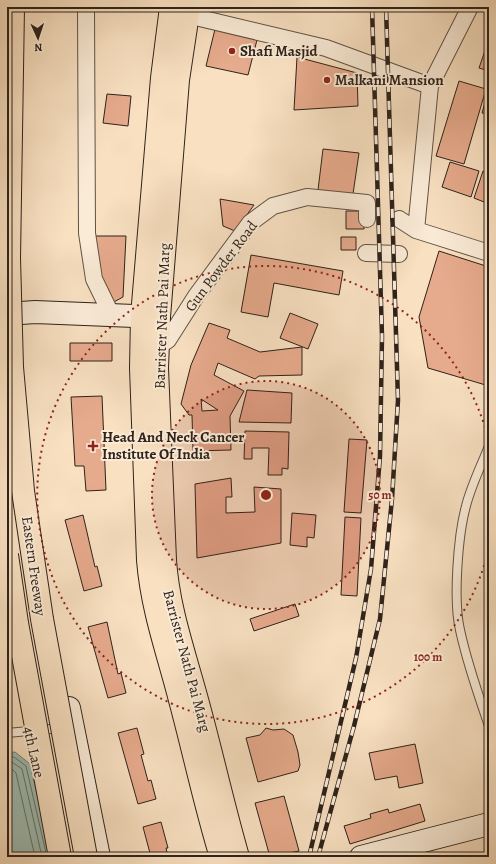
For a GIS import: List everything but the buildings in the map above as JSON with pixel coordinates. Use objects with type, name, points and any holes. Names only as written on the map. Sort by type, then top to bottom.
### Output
[{"type":"main road","name":"Eastern Freeway","points":[[13,7],[9,258],[12,367],[23,491],[42,619],[86,857]]},
{"type":"main road","name":"Barrister Nath Pai Marg","points":[[182,10],[162,78],[149,348],[150,584],[155,616],[180,698],[221,857]]},
{"type":"main road","name":"Barrister Nath Pai Marg","points":[[149,348],[166,582],[172,612],[238,857]]},
{"type":"main road","name":"Eastern Freeway","points":[[7,555],[17,623],[60,857]]},
{"type":"street","points":[[24,7],[14,313],[28,451],[50,618],[100,857]]},
{"type":"street","points":[[86,7],[87,233],[94,279],[111,314]]},
{"type":"street","points":[[416,230],[430,86],[470,7]]},
{"type":"street","points":[[182,10],[326,48],[430,86]]},
{"type":"street","name":"Gun Powder Road","points":[[149,348],[168,340],[196,296],[250,223],[273,206],[307,197],[368,204],[367,219]]},
{"type":"street","points":[[399,219],[416,230],[489,253]]},
{"type":"street","points":[[366,254],[399,254]]},
{"type":"street","points":[[14,313],[150,316]]},
{"type":"street","name":"4th Lane","points":[[7,623],[14,664],[47,808],[60,857]]},
{"type":"street","points":[[361,857],[489,824]]},
{"type":"lane","points":[[489,446],[466,505],[460,535],[457,599],[459,628],[472,675],[489,726]]},
{"type":"lane","points":[[7,733],[73,727]]},
{"type":"water","points":[[15,752],[30,764],[51,857],[7,857],[7,753]]},
{"type":"railway","points":[[309,857],[356,658],[371,569],[380,456],[382,336],[372,7]]},
{"type":"railway","points":[[318,857],[354,726],[380,619],[392,499],[398,400],[386,7]]},
{"type":"place","name":"Shafi Masjid","points":[[232,51]]},
{"type":"place","name":"Malkani Mansion","points":[[327,80]]},
{"type":"place","name":"Head And Neck Cancer Institute Of India","points":[[93,446]]}]
